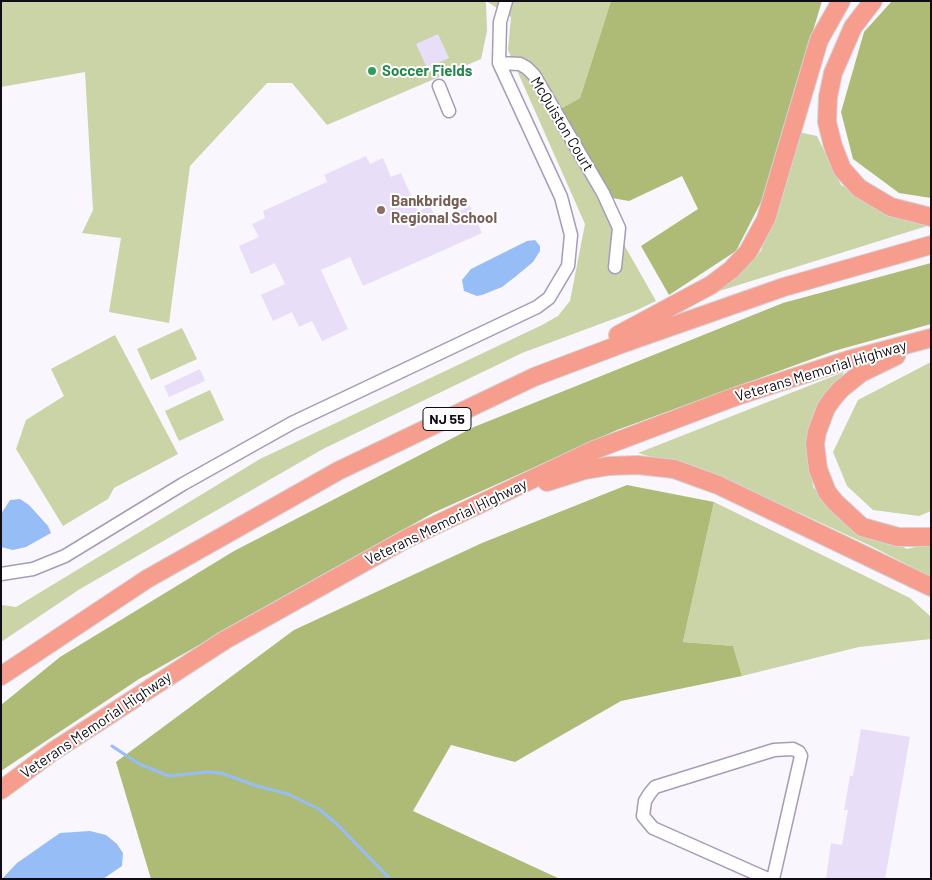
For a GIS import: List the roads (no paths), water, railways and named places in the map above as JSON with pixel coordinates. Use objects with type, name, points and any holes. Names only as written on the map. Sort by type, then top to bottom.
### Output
[{"type":"highway","points":[[592,355],[601,344],[711,285],[731,270],[748,252],[766,219],[819,40],[841,1]]},
{"type":"highway","points":[[873,1],[853,27],[834,73],[828,109],[831,140],[842,169],[858,188],[891,207],[931,217]]},
{"type":"highway","name":"NJ 55","points":[[1,676],[147,578],[338,471],[534,377],[784,287],[931,245]]},
{"type":"highway","name":"Veterans Memorial Highway","points":[[1,790],[52,752],[225,640],[406,539],[594,450],[737,396],[848,360],[931,338]]},
{"type":"highway","points":[[931,342],[882,362],[840,388],[826,408],[816,444],[818,469],[827,492],[852,520],[862,527],[886,535],[910,538],[931,537]]},
{"type":"highway","points":[[522,484],[537,485],[585,470],[610,466],[638,465],[674,469],[718,486],[931,587]]},
{"type":"street","points":[[1,574],[33,569],[65,556],[183,484],[292,423],[537,307],[548,298],[568,266],[571,247],[569,224],[561,197],[499,63],[500,22],[506,1]]},
{"type":"street","name":"McQuiston Court","points":[[499,63],[520,64],[534,75],[599,185],[619,228],[615,267]]},
{"type":"street","points":[[438,86],[449,111]]},
{"type":"street","points":[[768,879],[653,828],[643,816],[645,801],[650,793],[655,787],[774,750],[793,749],[799,752],[801,756],[773,879]]},
{"type":"water","points":[[535,240],[540,246],[540,251],[533,262],[502,287],[477,296],[464,291],[462,280],[471,269],[527,241]]},
{"type":"water","points":[[20,499],[29,505],[48,526],[51,533],[26,547],[13,550],[1,547],[1,514],[10,500]]},
{"type":"water","points":[[90,831],[106,835],[117,844],[123,853],[122,866],[103,879],[2,879],[17,863],[60,833]]},
{"type":"waterway","points":[[112,746],[139,764],[169,776],[208,772],[221,773],[254,785],[288,794],[319,809],[337,824],[390,879]]},
{"type":"place","name":"Soccer Fields","points":[[372,71]]},
{"type":"place","name":"Bankbridge Regional School","points":[[381,210]]}]
